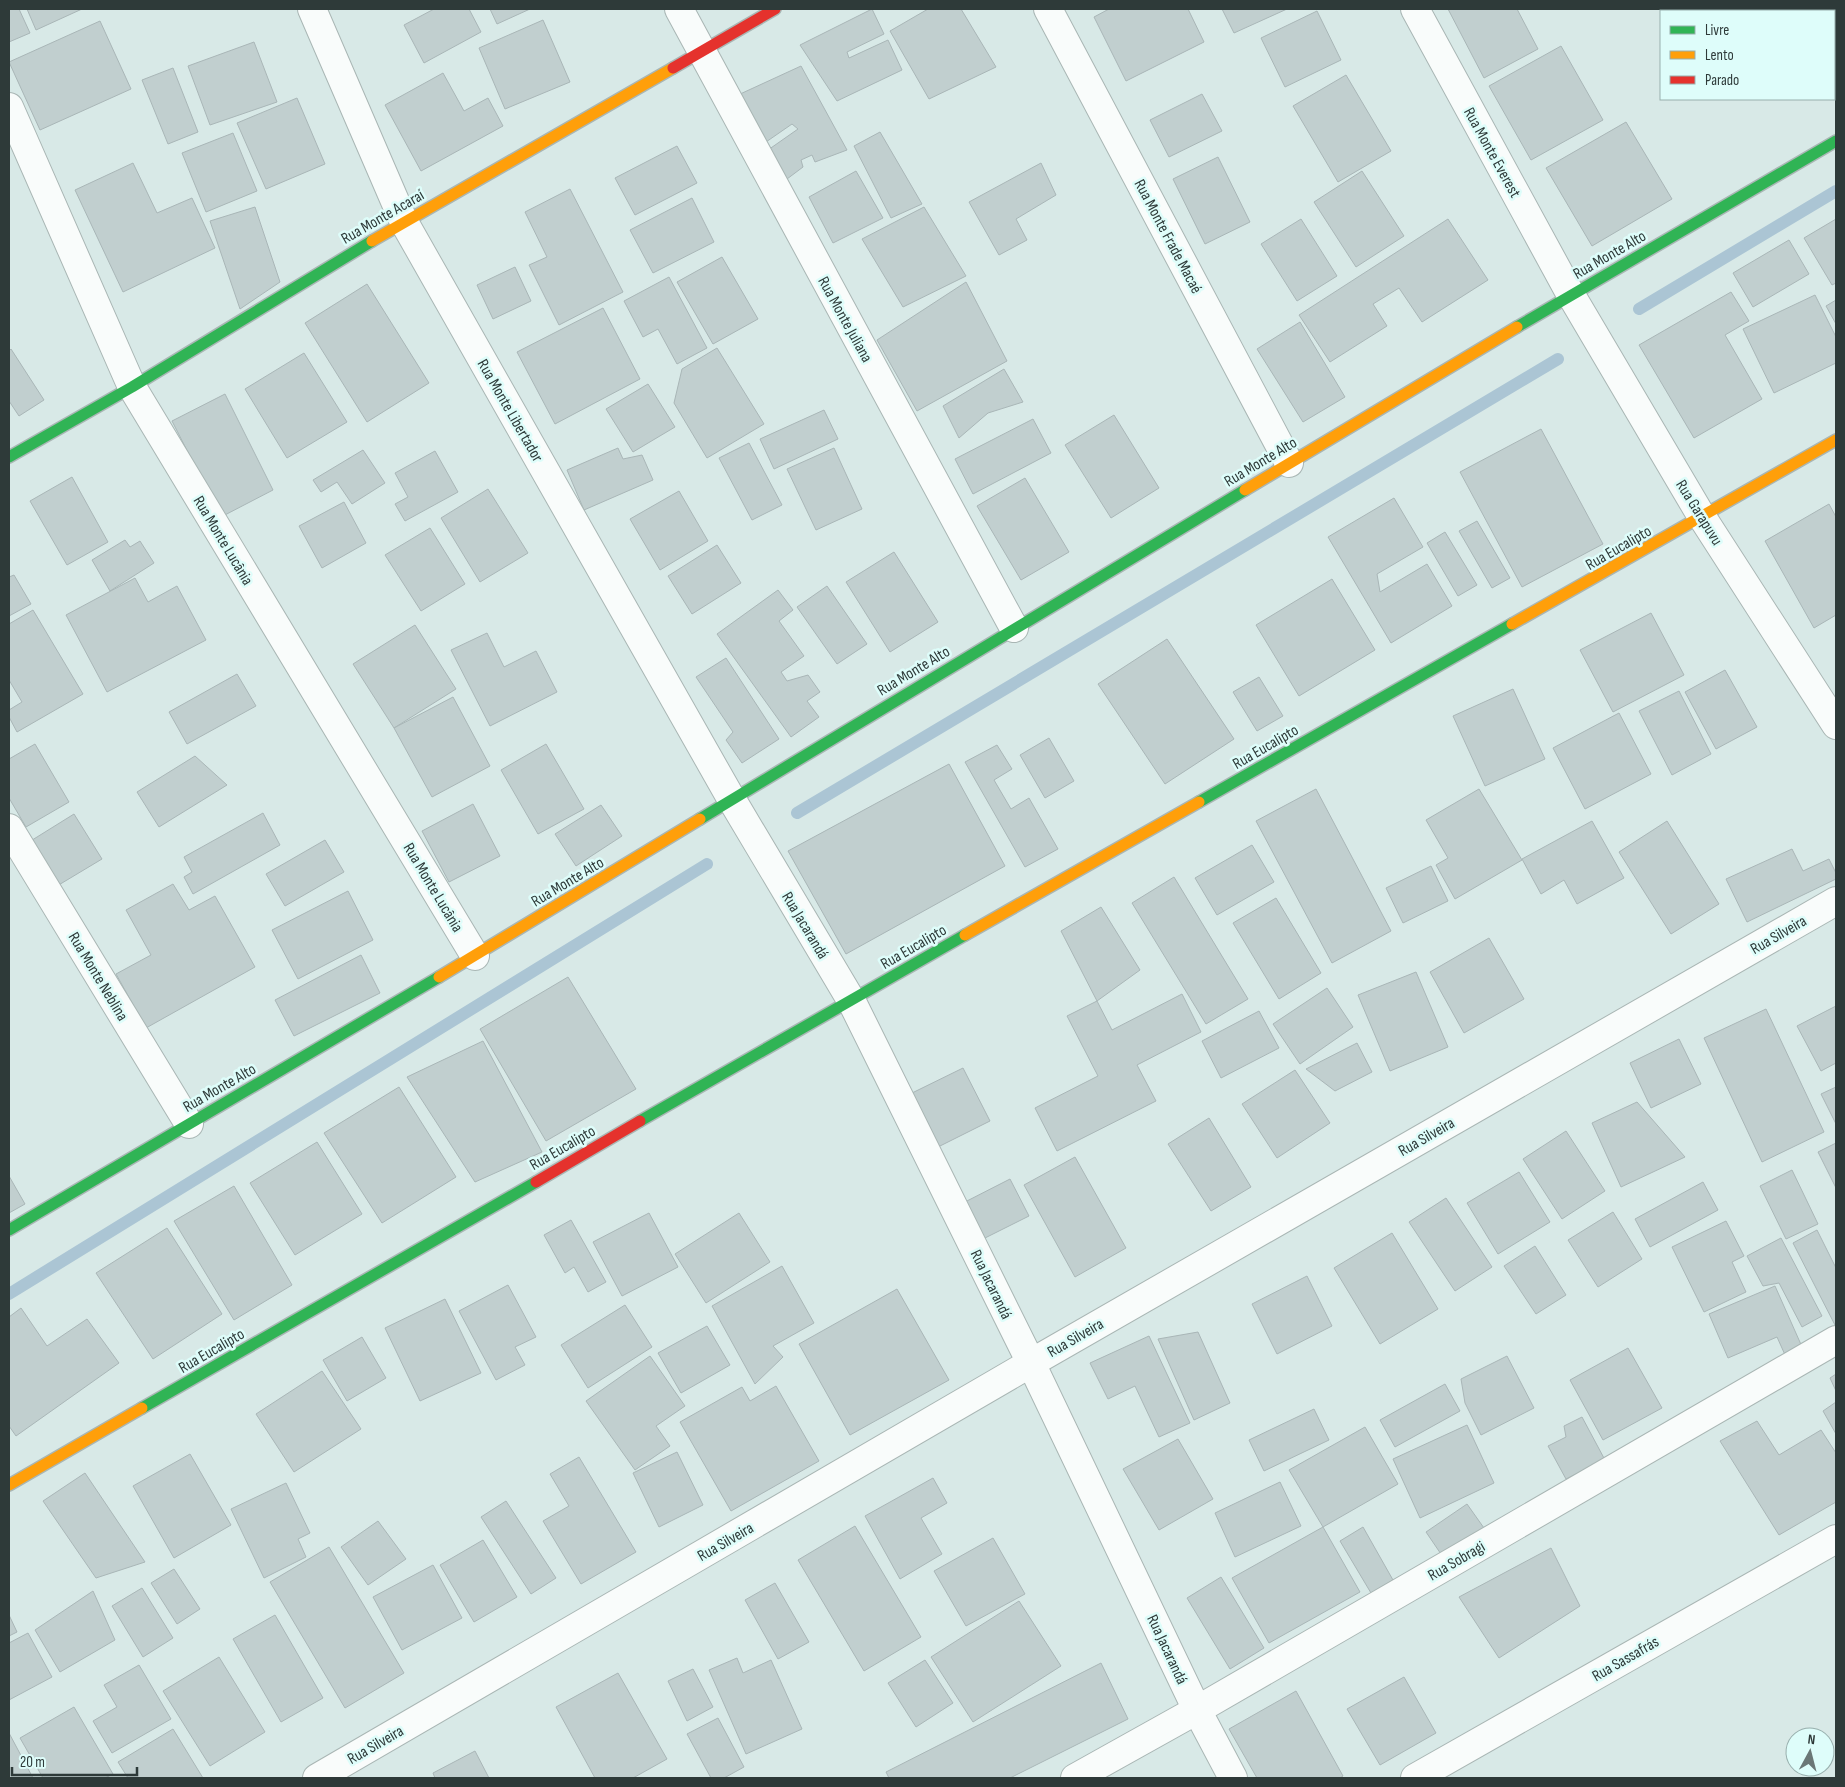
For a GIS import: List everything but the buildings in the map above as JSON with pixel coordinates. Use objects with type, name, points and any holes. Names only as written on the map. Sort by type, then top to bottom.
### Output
[{"type":"street","name":"Rua Monte Libertador","points":[[312,9],[404,222],[732,800]]},
{"type":"street","name":"Rua Monte Juliana","points":[[679,9],[1014,628]]},
{"type":"street","name":"Rua Monte Acaraí","points":[[9,457],[132,387],[337,261],[775,9]]},
{"type":"street","name":"Rua Monte Frade Macaé","points":[[1048,9],[1289,462]]},
{"type":"street","name":"Rua Monte Everest","points":[[1415,9],[1571,295]]},
{"type":"street","name":"Rua Monte Lucânia","points":[[9,106],[132,387],[475,956]]},
{"type":"street","name":"Rua Monte Alto","points":[[9,1230],[475,956],[1289,462],[1836,141]]},
{"type":"street","name":"Rua Garapuvu","points":[[1571,295],[1702,517],[1836,725]]},
{"type":"street","name":"Rua Eucalipto","points":[[9,1485],[851,1000],[1836,440]]},
{"type":"street","name":"Rua Jacarandá","points":[[732,800],[851,1000],[1031,1363],[1197,1710],[1233,1778]]},
{"type":"street","name":"Rua Monte Neblina","points":[[9,828],[189,1124]]},
{"type":"street","name":"Rua Silveira","points":[[316,1778],[1031,1363],[1836,901]]},
{"type":"street","name":"Rua Sobragi","points":[[1076,1778],[1197,1710],[1836,1340]]},
{"type":"street","name":"Rua Sassafrás","points":[[1414,1778],[1836,1538]]},
{"type":"waterway","points":[[1639,309],[1836,191]]},
{"type":"waterway","points":[[797,813],[1558,359]]},
{"type":"waterway","points":[[9,1294],[707,864]]},
{"type":"traffic: fast","points":[[1517,327],[1836,141]]},
{"type":"traffic: fast","points":[[9,457],[132,387],[372,241]]},
{"type":"traffic: fast","points":[[700,819],[1245,490]]},
{"type":"traffic: fast","points":[[1199,802],[1512,624]]},
{"type":"traffic: fast","points":[[640,1121],[965,935]]},
{"type":"traffic: fast","points":[[9,1230],[439,977]]},
{"type":"traffic: fast","points":[[142,1408],[536,1182]]},
{"type":"traffic: slow","points":[[372,241],[673,68]]},
{"type":"traffic: slow","points":[[1245,490],[1517,327]]},
{"type":"traffic: slow","points":[[1512,624],[1836,440]]},
{"type":"traffic: slow","points":[[965,935],[1199,802]]},
{"type":"traffic: slow","points":[[439,977],[700,819]]},
{"type":"traffic: slow","points":[[9,1485],[142,1408]]},
{"type":"traffic: jam","points":[[673,68],[775,9]]},
{"type":"traffic: jam","points":[[536,1182],[640,1121]]}]
